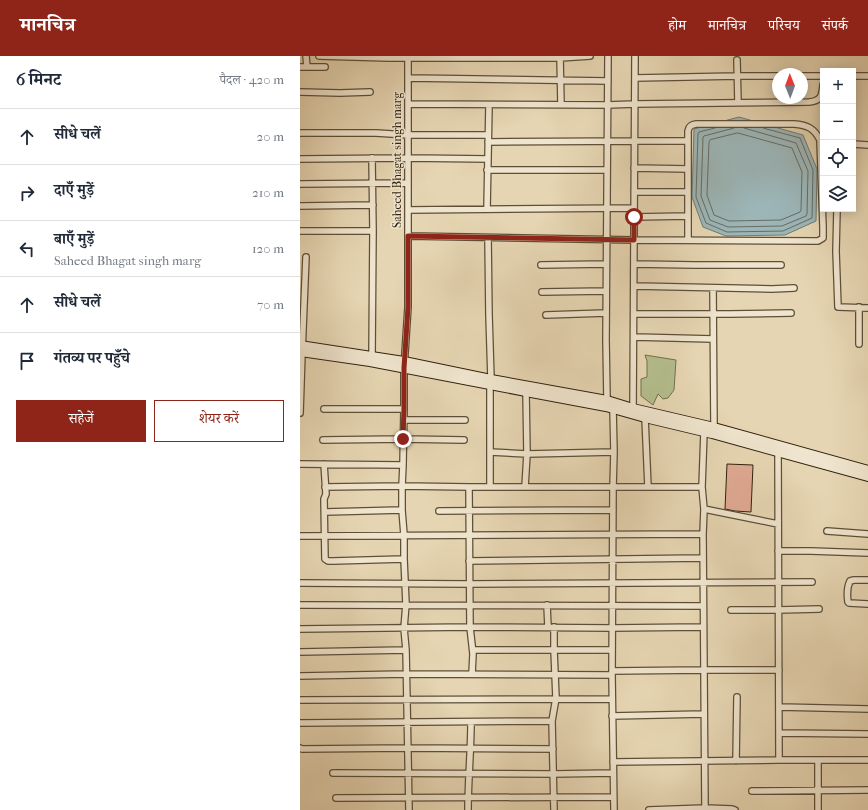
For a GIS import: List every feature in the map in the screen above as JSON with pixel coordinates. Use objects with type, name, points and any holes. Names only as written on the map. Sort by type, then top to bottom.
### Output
[{"type":"main road","points":[[301,349],[372,355],[404,364],[490,382],[607,400],[645,418],[868,470]]},
{"type":"main road","points":[[301,349],[370,362],[404,364]]},
{"type":"main road","points":[[490,382],[526,392],[613,409],[633,411],[714,428],[868,477]]},
{"type":"street","points":[[306,56],[306,67]]},
{"type":"street","points":[[319,56],[389,58],[590,56]]},
{"type":"street","points":[[607,400],[606,264],[608,56]]},
{"type":"street","points":[[633,411],[635,56]]},
{"type":"street","name":"Saheed Bhagat singh marg","points":[[408,57],[408,307],[404,364],[402,486],[406,583],[404,628],[406,650],[408,810]]},
{"type":"street","points":[[560,57],[561,105]]},
{"type":"street","points":[[737,60],[738,103]]},
{"type":"street","points":[[300,68],[324,67]]},
{"type":"street","points":[[635,78],[772,76]]},
{"type":"street","points":[[808,76],[820,76]]},
{"type":"street","points":[[856,76],[868,76]]},
{"type":"street","points":[[408,78],[608,81]]},
{"type":"street","points":[[300,92],[370,92]]},
{"type":"street","points":[[808,101],[815,101],[820,96]]},
{"type":"street","points":[[408,104],[608,105],[738,103],[772,101]]},
{"type":"street","points":[[487,209],[489,105]]},
{"type":"street","points":[[688,240],[688,141],[689,127],[691,125],[803,125],[809,127],[816,133],[820,140]]},
{"type":"street","points":[[300,133],[488,135]]},
{"type":"street","points":[[488,142],[688,141]]},
{"type":"street","points":[[856,144],[868,145]]},
{"type":"street","points":[[372,158],[372,355]]},
{"type":"street","points":[[300,159],[488,159]]},
{"type":"street","points":[[634,168],[688,169]]},
{"type":"street","points":[[487,170],[607,170]]},
{"type":"street","points":[[408,236],[634,240],[818,241],[823,238],[822,176]]},
{"type":"street","points":[[300,184],[408,183]]},
{"type":"street","points":[[634,192],[687,192]]},
{"type":"street","points":[[300,206],[372,205]]},
{"type":"street","points":[[408,210],[634,208]]},
{"type":"street","points":[[837,212],[836,251],[838,307],[868,308]]},
{"type":"street","points":[[634,217],[688,216]]},
{"type":"street","points":[[300,232],[373,231]]},
{"type":"street","points":[[488,238],[490,487]]},
{"type":"street","points":[[300,413],[301,349],[306,257]]},
{"type":"street","points":[[541,265],[606,264]]},
{"type":"street","points":[[634,264],[781,265]]},
{"type":"street","points":[[634,286],[772,289],[794,288]]},
{"type":"street","points":[[714,288],[714,428]]},
{"type":"street","points":[[542,292],[606,291]]},
{"type":"street","points":[[859,307],[859,344]]},
{"type":"street","points":[[546,315],[606,313]]},
{"type":"street","points":[[634,314],[791,313]]},
{"type":"street","points":[[634,337],[713,339]]},
{"type":"street","points":[[525,487],[527,454],[526,392]]},
{"type":"street","points":[[324,409],[404,409]]},
{"type":"street","points":[[613,409],[612,716],[614,810]]},
{"type":"street","points":[[645,418],[648,487]]},
{"type":"street","points":[[404,420],[465,420]]},
{"type":"street","points":[[704,432],[702,487],[704,509],[703,670],[705,808]]},
{"type":"street","points":[[323,440],[464,440]]},
{"type":"street","points":[[778,448],[779,760]]},
{"type":"street","points":[[490,452],[527,454],[614,452]]},
{"type":"street","points":[[300,464],[403,465]]},
{"type":"street","points":[[324,464],[325,559],[328,561],[404,559]]},
{"type":"street","points":[[325,487],[702,487]]},
{"type":"street","points":[[469,487],[469,584],[472,674]]},
{"type":"street","points":[[704,509],[778,524]]},
{"type":"street","points":[[325,512],[402,510]]},
{"type":"street","points":[[440,511],[612,510]]},
{"type":"street","points":[[827,531],[868,534]]},
{"type":"street","points":[[300,536],[703,534]]},
{"type":"street","points":[[778,551],[868,553]]},
{"type":"street","points":[[469,561],[703,558]]},
{"type":"street","points":[[868,580],[850,581],[847,595],[849,603],[868,604]]},
{"type":"street","points":[[300,583],[469,584],[812,582]]},
{"type":"street","points":[[300,605],[406,604],[703,606]]},
{"type":"street","points":[[547,605],[554,650],[556,698],[552,721],[554,810]]},
{"type":"street","points":[[731,610],[819,609]]},
{"type":"street","points":[[300,629],[703,627]]},
{"type":"street","points":[[300,652],[406,650]]},
{"type":"street","points":[[472,650],[612,650]]},
{"type":"street","points":[[300,676],[779,670]]},
{"type":"street","points":[[736,761],[737,697]]},
{"type":"street","points":[[300,700],[612,699]]},
{"type":"street","points":[[779,707],[868,709]]},
{"type":"street","points":[[612,716],[704,714]]},
{"type":"street","points":[[300,722],[407,723],[552,721]]},
{"type":"street","points":[[468,810],[471,722]]},
{"type":"street","points":[[779,734],[868,734]]},
{"type":"street","points":[[300,748],[553,749]]},
{"type":"street","points":[[818,760],[818,810]]},
{"type":"street","points":[[613,762],[868,760]]},
{"type":"street","points":[[333,773],[613,773]]},
{"type":"street","points":[[752,791],[868,790]]},
{"type":"street","points":[[336,798],[614,797]]},
{"type":"street","points":[[649,810],[705,808],[735,810]]},
{"type":"green space","points":[[645,355],[676,360],[674,390],[668,398],[663,399],[658,394],[653,405],[641,396],[641,379],[647,377],[647,361]]},
{"type":"water","points":[[739,117],[803,135],[817,169],[816,221],[785,235],[726,236],[703,227],[692,197],[694,129]]},
{"type":"building","points":[[727,464],[753,465],[751,512],[725,509]]},
{"type":"route","points":[[403,439],[404,368],[408,307],[408,236],[634,240],[634,217]]}]
